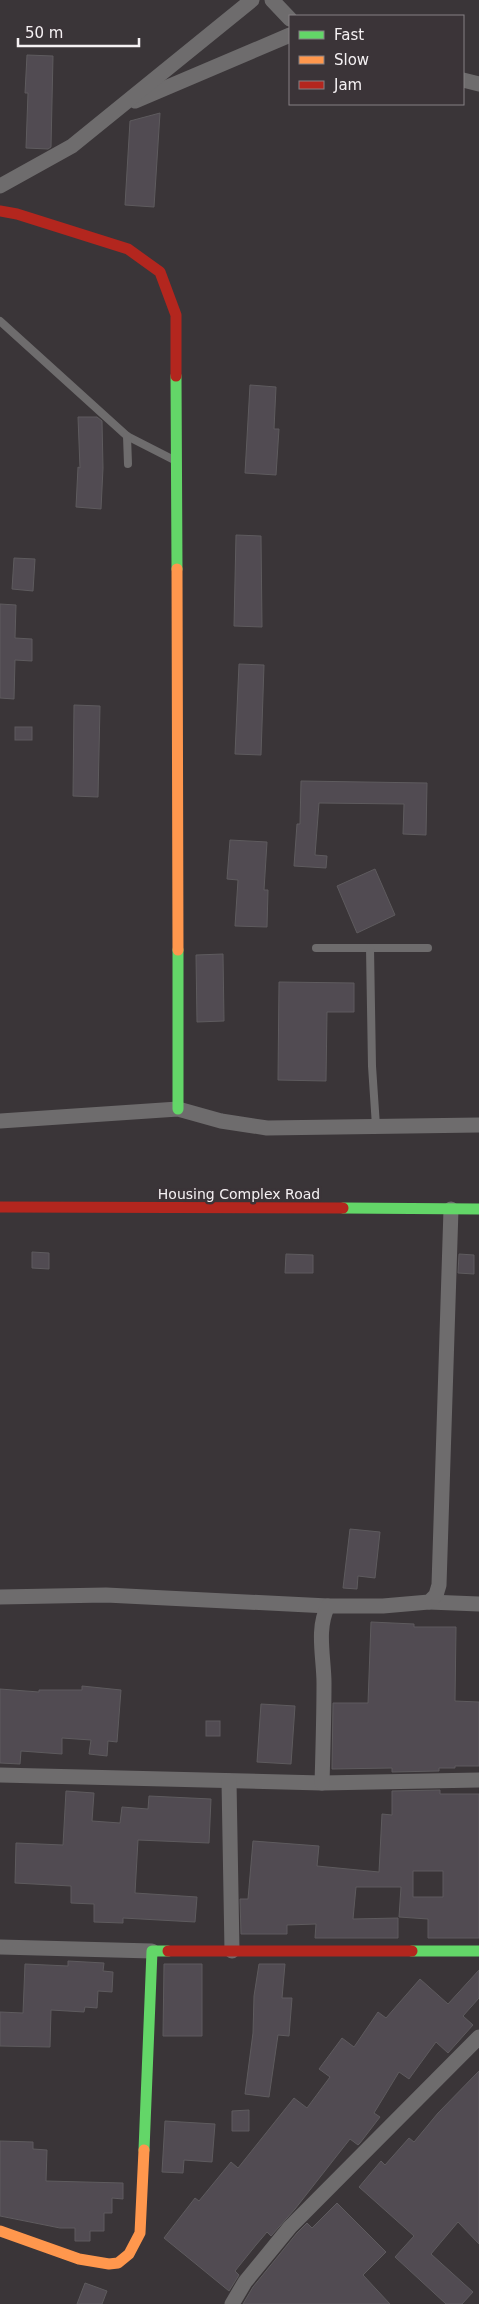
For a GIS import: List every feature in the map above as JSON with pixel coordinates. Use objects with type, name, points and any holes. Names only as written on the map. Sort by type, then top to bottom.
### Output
[{"type":"street","points":[[0,186],[72,146],[252,0]]},
{"type":"street","points":[[272,0],[289,18]]},
{"type":"street","points":[[119,108],[289,35]]},
{"type":"street","points":[[464,80],[479,84]]},
{"type":"street","points":[[0,211],[17,214],[128,249],[160,272],[176,315],[178,1109]]},
{"type":"street","points":[[0,1121],[178,1109],[221,1121],[267,1128],[479,1125]]},
{"type":"street","name":"Housing Complex Road","points":[[0,1207],[479,1209]]},
{"type":"street","points":[[429,1602],[436,1595],[438,1585],[451,1209]]},
{"type":"street","points":[[0,1597],[106,1595],[328,1606],[383,1606],[429,1602],[479,1604]]},
{"type":"street","points":[[322,1783],[324,1683],[322,1627],[328,1606]]},
{"type":"street","points":[[0,1774],[322,1783],[479,1780]]},
{"type":"street","points":[[229,1781],[232,1951]]},
{"type":"street","points":[[0,1947],[152,1951],[479,1951]]},
{"type":"street","points":[[0,2231],[93,2263],[115,2264],[129,2256],[140,2233],[152,1951]]},
{"type":"street","points":[[232,2304],[245,2282],[290,2227],[479,2037]]},
{"type":"lane","points":[[0,321],[127,436],[176,461]]},
{"type":"lane","points":[[127,436],[128,464]]},
{"type":"lane","points":[[316,948],[428,948]]},
{"type":"lane","points":[[370,948],[372,1066],[376,1126]]},
{"type":"building","points":[[27,55],[53,56],[51,147],[48,149],[26,148],[28,93],[25,93]]},
{"type":"building","points":[[160,113],[154,207],[125,205],[130,121]]},
{"type":"building","points":[[250,385],[276,387],[274,429],[279,429],[276,475],[245,473]]},
{"type":"building","points":[[78,417],[97,417],[102,421],[103,468],[101,509],[76,507],[78,467],[80,468]]},
{"type":"building","points":[[236,535],[261,536],[262,627],[234,626]]},
{"type":"building","points":[[14,558],[35,559],[33,591],[12,589]]},
{"type":"building","points":[[0,604],[16,605],[15,638],[32,639],[32,661],[15,660],[14,699],[0,698]]},
{"type":"building","points":[[239,664],[264,665],[261,755],[235,754]]},
{"type":"building","points":[[74,705],[100,706],[98,797],[73,796]]},
{"type":"building","points":[[15,727],[32,727],[32,740],[15,740]]},
{"type":"building","points":[[301,781],[427,783],[426,835],[403,834],[404,804],[319,803],[315,855],[327,856],[326,868],[294,866],[297,824],[300,824]]},
{"type":"building","points":[[230,840],[267,842],[264,890],[268,890],[267,927],[235,926],[238,880],[227,879]]},
{"type":"building","points":[[375,869],[395,915],[357,933],[337,886]]},
{"type":"building","points":[[223,954],[224,1021],[197,1022],[196,955]]},
{"type":"building","points":[[279,982],[354,983],[354,1012],[327,1012],[326,1081],[278,1080]]},
{"type":"building","points":[[32,1252],[49,1253],[49,1269],[32,1268]]},
{"type":"building","points":[[286,1254],[313,1255],[313,1273],[285,1273]]},
{"type":"building","points":[[459,1254],[474,1255],[474,1274],[458,1273]]},
{"type":"building","points":[[350,1529],[380,1532],[375,1578],[358,1576],[357,1589],[343,1588]]},
{"type":"building","points":[[371,1622],[414,1624],[414,1627],[456,1627],[455,1701],[479,1702],[479,1766],[439,1768],[439,1771],[392,1772],[392,1768],[332,1769],[333,1703],[368,1703]]},
{"type":"building","points":[[82,1686],[121,1690],[117,1742],[108,1741],[107,1756],[89,1754],[91,1740],[62,1738],[62,1754],[21,1751],[20,1764],[0,1763],[0,1689],[39,1692],[39,1690],[82,1690]]},
{"type":"building","points":[[261,1704],[295,1706],[291,1764],[257,1762]]},
{"type":"building","points":[[206,1721],[220,1721],[220,1736],[206,1736]]},
{"type":"building","points":[[440,1790],[440,1794],[479,1794],[479,1938],[428,1938],[428,1919],[399,1917],[401,1887],[356,1887],[353,1919],[398,1918],[398,1938],[315,1938],[316,1924],[287,1925],[287,1934],[241,1934],[240,1899],[248,1899],[253,1841],[319,1846],[317,1866],[379,1872],[382,1814],[392,1815],[392,1791]],"holes":[[[413,1871],[443,1871],[443,1897],[413,1897]]]},
{"type":"building","points":[[66,1791],[94,1793],[92,1821],[120,1823],[122,1807],[148,1809],[149,1796],[211,1799],[209,1843],[138,1840],[135,1893],[197,1897],[195,1922],[123,1918],[123,1923],[94,1922],[94,1904],[71,1903],[71,1886],[15,1883],[16,1843],[63,1845]]},
{"type":"building","points":[[68,1961],[104,1963],[103,1971],[113,1972],[112,1992],[98,1991],[97,2008],[85,2007],[84,2012],[51,2010],[50,2047],[0,2046],[0,2012],[23,2013],[25,1964],[68,1966]]},
{"type":"building","points":[[164,1964],[202,1964],[202,2036],[163,2036]]},
{"type":"building","points":[[259,1964],[285,1964],[282,1998],[292,1998],[289,2036],[278,2035],[269,2097],[245,2094],[253,2033],[254,1996]]},
{"type":"building","points":[[479,1970],[479,1998],[463,2016],[473,2025],[448,2053],[436,2042],[409,2079],[399,2072],[374,2113],[380,2117],[360,2143],[358,2145],[350,2139],[295,2209],[271,2236],[267,2232],[235,2271],[239,2275],[229,2291],[164,2238],[195,2198],[199,2201],[231,2162],[238,2168],[294,2098],[307,2108],[330,2077],[319,2069],[342,2038],[354,2047],[378,2012],[386,2018],[420,1979],[448,2004]]},
{"type":"building","points":[[479,2071],[479,2244],[458,2222],[431,2254],[473,2292],[462,2304],[446,2304],[395,2257],[414,2236],[359,2187],[381,2161],[385,2165],[409,2138],[414,2142],[438,2113]]},
{"type":"building","points":[[249,2110],[249,2131],[232,2131],[232,2111]]},
{"type":"building","points":[[165,2121],[215,2124],[212,2162],[184,2160],[183,2173],[162,2172]]},
{"type":"building","points":[[0,2141],[33,2142],[33,2149],[47,2150],[46,2181],[123,2183],[123,2199],[112,2198],[112,2213],[104,2213],[104,2231],[90,2231],[90,2241],[75,2241],[75,2228],[60,2228],[0,2216]]},
{"type":"building","points":[[337,2203],[386,2252],[363,2275],[390,2304],[243,2304],[253,2287],[297,2233],[307,2223],[312,2228]]},
{"type":"building","points":[[85,2283],[107,2291],[102,2304],[77,2304]]},
{"type":"traffic: fast","points":[[176,376],[177,569]]},
{"type":"traffic: fast","points":[[178,950],[178,1109]]},
{"type":"traffic: fast","points":[[343,1208],[479,1209]]},
{"type":"traffic: fast","points":[[144,2150],[152,1951],[168,1951]]},
{"type":"traffic: fast","points":[[412,1951],[479,1951]]},
{"type":"traffic: slow","points":[[177,569],[178,950]]},
{"type":"traffic: slow","points":[[0,2231],[79,2259],[109,2264],[118,2263],[129,2254],[140,2233],[144,2150]]},
{"type":"traffic: jam","points":[[0,211],[17,214],[128,249],[160,272],[176,315],[176,376]]},
{"type":"traffic: jam","points":[[0,1207],[343,1208]]},
{"type":"traffic: jam","points":[[168,1951],[412,1951]]}]
